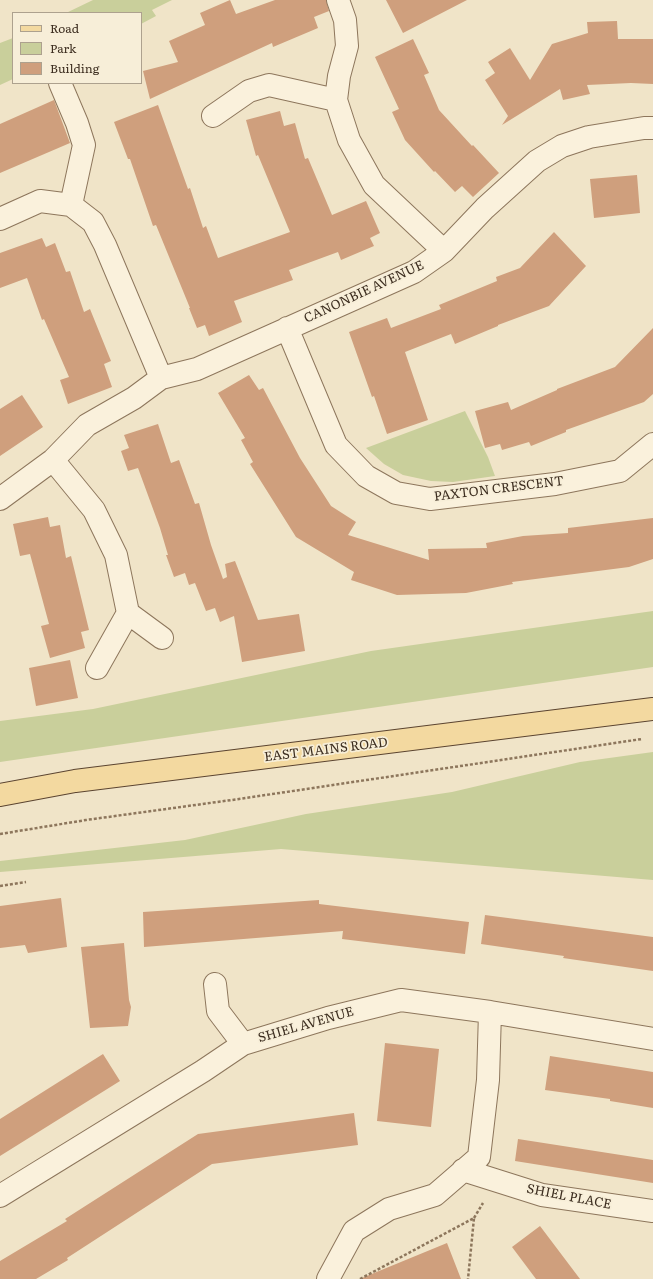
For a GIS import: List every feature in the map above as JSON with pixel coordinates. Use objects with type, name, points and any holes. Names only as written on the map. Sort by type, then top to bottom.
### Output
[{"type":"main road","name":"EAST MAINS ROAD","points":[[0,795],[75,781],[653,709]]},
{"type":"street","points":[[338,0],[346,20],[347,46],[339,76],[336,100],[349,140],[374,185],[444,251]]},
{"type":"street","points":[[60,84],[77,123],[84,145],[71,205]]},
{"type":"street","points":[[213,116],[250,91],[269,85],[336,100]]},
{"type":"street","name":"CANONBIE AVENUE","points":[[0,499],[53,460],[87,425],[134,398],[161,378],[197,369],[414,272],[444,251],[485,208],[537,161],[562,146],[589,136],[653,128]]},
{"type":"street","points":[[0,219],[40,201],[71,205],[93,222],[105,245],[161,378]]},
{"type":"street","name":"PAXTON CRESCENT","points":[[287,328],[336,445],[366,476],[396,493],[430,498],[555,484],[620,470],[653,444]]},
{"type":"street","points":[[53,460],[94,510],[116,555],[128,613],[96,668]]},
{"type":"street","points":[[128,613],[162,638]]},
{"type":"street","points":[[215,984],[218,1011],[243,1044]]},
{"type":"street","name":"SHIEL AVENUE","points":[[0,1196],[203,1071],[243,1044],[328,1018],[401,1000],[490,1012],[653,1038]]},
{"type":"street","points":[[328,1279],[354,1231],[389,1209],[435,1194],[479,1157],[488,1080],[490,1012]]},
{"type":"street","name":"SHIEL PLACE","points":[[463,1170],[542,1194],[653,1211]]},
{"type":"path","points":[[0,834],[645,738]]},
{"type":"path","points":[[0,886],[26,882]]},
{"type":"path","points":[[360,1279],[474,1218],[468,1279]]},
{"type":"green space","points":[[93,0],[172,0],[152,10],[156,16],[142,23],[142,12],[68,12]]},
{"type":"green space","points":[[12,38],[12,79],[0,85],[0,43]]},
{"type":"green space","points":[[465,411],[488,457],[495,476],[453,482],[431,481],[403,475],[384,464],[366,448]]},
{"type":"green space","points":[[653,611],[653,667],[0,762],[0,721],[93,709],[371,651]]},
{"type":"green space","points":[[653,752],[653,880],[281,849],[0,872],[0,861],[185,840],[306,814],[452,792],[580,762]]},
{"type":"building","points":[[230,0],[236,14],[275,0],[326,0],[329,11],[314,17],[318,28],[273,47],[272,43],[150,99],[143,71],[178,62],[169,41],[205,25],[200,13]]},
{"type":"building","points":[[386,0],[467,0],[403,33]]},
{"type":"building","points":[[617,21],[618,39],[653,39],[653,84],[631,83],[587,85],[590,94],[563,100],[560,89],[502,125],[508,116],[485,80],[495,73],[488,62],[510,48],[530,80],[552,44],[588,33],[587,22]]},
{"type":"building","points":[[413,39],[429,73],[424,75],[439,110],[499,173],[473,197],[462,186],[455,192],[435,171],[434,172],[405,140],[392,112],[399,109],[375,57]]},
{"type":"building","points":[[54,100],[70,143],[0,173],[0,124]]},
{"type":"building","points":[[158,105],[188,189],[190,188],[203,228],[206,226],[218,258],[290,232],[258,155],[256,156],[246,120],[280,111],[284,126],[295,123],[305,159],[308,158],[332,215],[366,201],[380,233],[370,238],[374,246],[341,260],[338,252],[289,270],[293,280],[234,301],[242,322],[209,336],[205,325],[197,328],[156,225],[153,226],[130,159],[128,159],[114,122]]},
{"type":"building","points":[[637,175],[640,213],[594,218],[590,179]]},
{"type":"building","points":[[554,232],[586,266],[549,306],[498,325],[455,344],[451,334],[405,352],[428,420],[387,434],[349,332],[387,318],[391,328],[441,309],[439,305],[497,281],[496,277],[520,268]]},
{"type":"building","points":[[42,238],[46,247],[55,243],[66,272],[70,271],[84,312],[90,309],[111,361],[104,364],[112,387],[68,404],[60,380],[69,377],[44,319],[42,320],[27,278],[0,288],[0,253]]},
{"type":"building","points":[[653,328],[653,394],[644,402],[566,430],[566,432],[531,446],[529,442],[502,450],[500,444],[485,448],[475,411],[508,402],[511,410],[557,389],[615,367]]},
{"type":"building","points":[[249,375],[259,390],[263,388],[300,458],[331,506],[356,522],[348,535],[429,560],[428,549],[487,548],[486,543],[523,536],[568,533],[568,528],[653,518],[653,559],[629,567],[512,582],[513,584],[466,593],[397,595],[351,580],[354,572],[296,537],[250,464],[253,462],[241,440],[245,438],[218,393]]},
{"type":"building","points":[[22,395],[43,427],[0,456],[0,409]]},
{"type":"building","points":[[158,424],[171,463],[179,460],[195,504],[199,503],[211,545],[223,579],[227,577],[225,564],[235,561],[258,620],[299,614],[305,651],[242,662],[234,616],[220,622],[215,608],[206,611],[195,583],[189,585],[185,573],[174,577],[166,555],[168,555],[160,528],[138,468],[128,471],[121,451],[129,448],[124,435]]},
{"type":"building","points":[[48,517],[50,527],[60,525],[66,558],[71,556],[89,630],[81,632],[85,648],[50,658],[41,626],[49,624],[30,554],[20,556],[13,524]]},
{"type":"building","points":[[70,660],[78,698],[36,706],[29,668]]},
{"type":"building","points":[[61,898],[67,947],[28,953],[25,945],[0,948],[0,906]]},
{"type":"building","points":[[319,900],[319,904],[469,922],[465,954],[342,939],[343,931],[144,947],[143,912]]},
{"type":"building","points":[[485,915],[653,937],[653,971],[481,944]]},
{"type":"building","points":[[124,943],[129,1000],[131,1007],[128,1026],[90,1028],[81,947]]},
{"type":"building","points":[[385,1043],[439,1049],[431,1127],[377,1121]]},
{"type":"building","points":[[103,1054],[120,1081],[0,1156],[0,1119]]},
{"type":"building","points":[[550,1056],[653,1072],[653,1108],[610,1101],[610,1099],[545,1090]]},
{"type":"building","points":[[354,1113],[358,1145],[212,1164],[67,1258],[68,1260],[36,1279],[0,1279],[0,1261],[67,1221],[65,1219],[198,1134]]},
{"type":"building","points":[[518,1139],[653,1160],[653,1183],[515,1161]]},
{"type":"building","points":[[540,1226],[580,1279],[536,1279],[512,1247]]},
{"type":"building","points":[[447,1243],[461,1279],[362,1279],[362,1278]]}]
